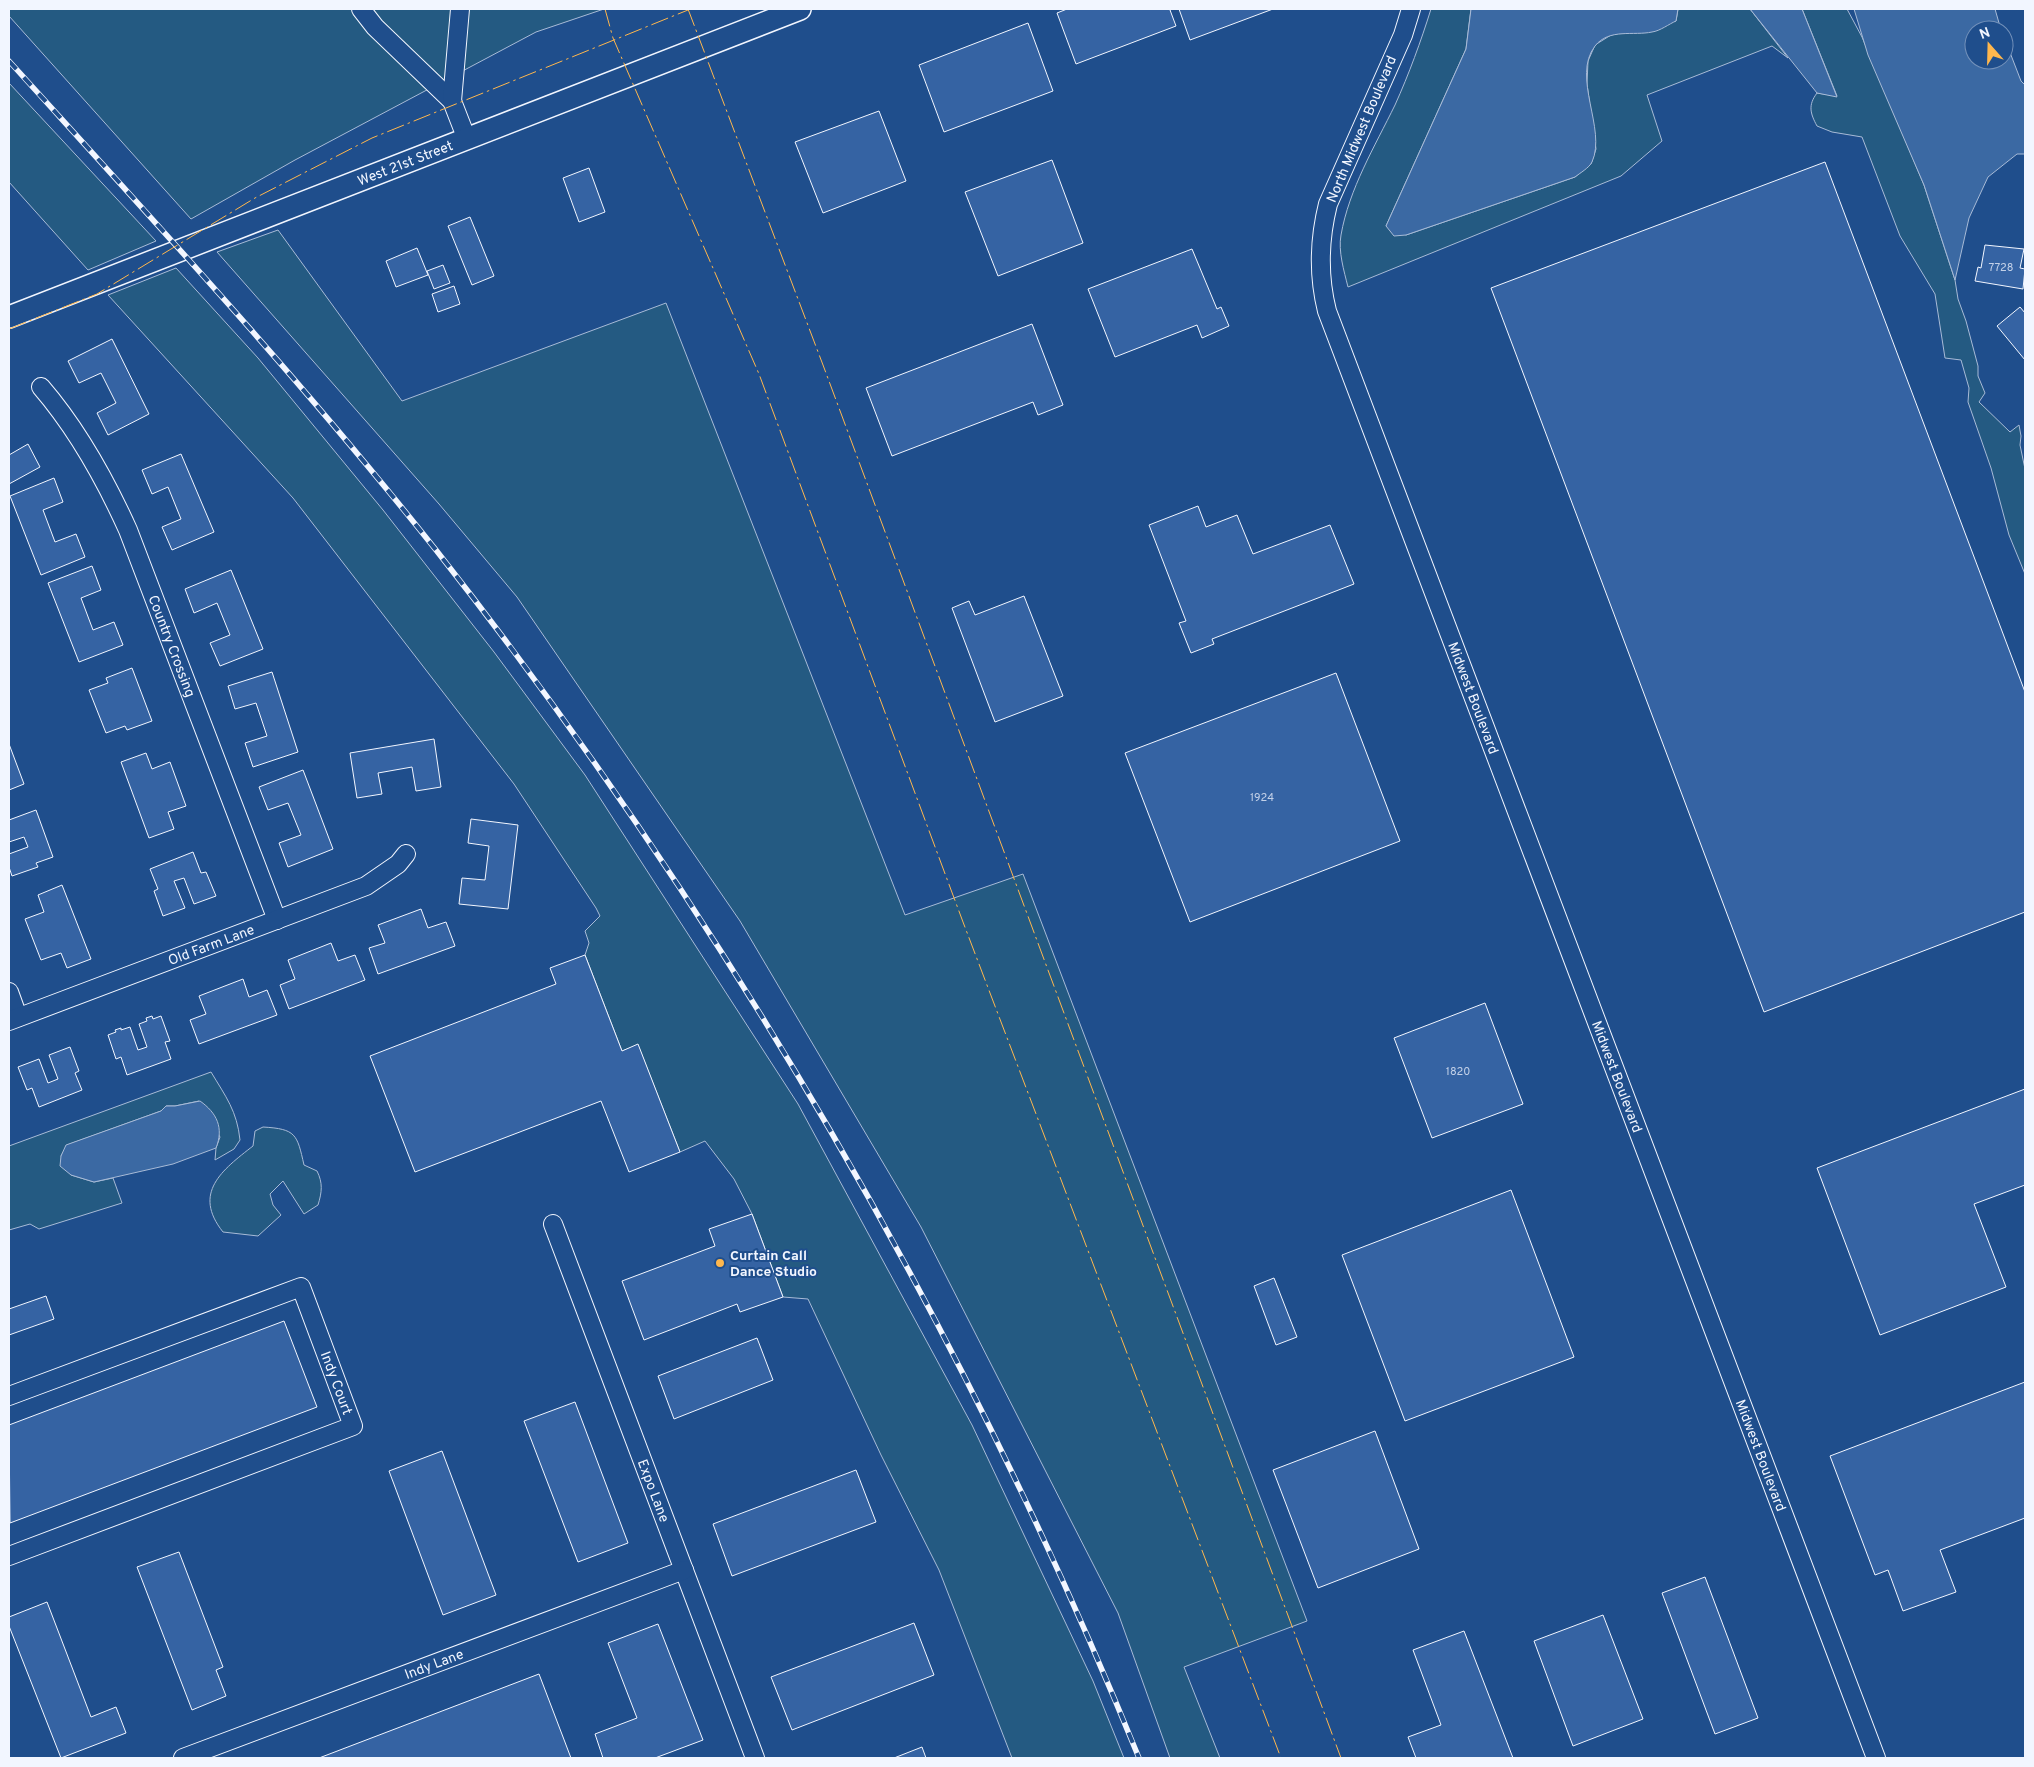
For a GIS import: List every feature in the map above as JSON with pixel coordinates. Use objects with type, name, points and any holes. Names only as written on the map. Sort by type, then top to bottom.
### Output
[{"type":"street","points":[[361,9],[375,26],[452,101],[466,137]]},
{"type":"street","points":[[452,101],[460,9]]},
{"type":"street","name":"West 21st Street","points":[[9,317],[466,137],[800,9]]},
{"type":"street","name":"North Midwest Boulevard","points":[[1358,395],[1325,304],[1320,267],[1322,233],[1328,204],[1339,176],[1403,34],[1411,9]]},
{"type":"street","name":"Country Crossing","points":[[41,387],[82,443],[105,483],[128,530],[277,920]]},
{"type":"street","name":"Midwest Boulevard","points":[[1358,395],[1876,1758]]},
{"type":"street","name":"Old Farm Lane","points":[[14,1019],[366,886],[398,864],[406,854]]},
{"type":"street","points":[[9,992],[14,1019]]},
{"type":"street","name":"Expo Lane","points":[[552,1224],[755,1758]]},
{"type":"street","name":"Indy Court","points":[[9,1396],[301,1287],[353,1426],[9,1556]]},
{"type":"street","name":"Indy Lane","points":[[183,1758],[684,1570]]},
{"type":"shaded area","points":[[9,9],[604,9],[536,32],[295,160],[191,219],[9,16]]},
{"type":"shaded area","points":[[1431,9],[1471,9],[1466,49],[1386,226],[1406,235],[1575,177],[1591,164],[1596,149],[1587,84],[1588,61],[1595,45],[1611,35],[1676,21],[1678,9],[1750,9],[1788,58],[1772,46],[1647,95],[1662,141],[1621,176],[1348,287],[1340,248],[1341,235],[1350,201],[1356,184],[1395,105]]},
{"type":"shaded area","points":[[1471,9],[1678,9],[1676,21],[1658,30],[1645,33],[1614,35],[1601,40],[1595,46],[1589,59],[1587,88],[1595,134],[1595,149],[1592,162],[1584,170],[1575,177],[1406,235],[1394,236],[1386,226],[1466,49]]},
{"type":"shaded area","points":[[1750,9],[1802,9],[1837,97],[1817,93]]},
{"type":"shaded area","points":[[1802,9],[1847,9],[1862,37],[1924,185],[1955,280],[1958,299],[1978,366],[1978,376],[1985,393],[1979,402],[2010,432],[2019,425],[2020,445],[2025,469],[2025,574],[2009,535],[1991,468],[1968,402],[1969,388],[1961,360],[1945,358],[1935,294],[1900,236],[1862,137],[1832,132],[1817,126],[1813,117],[1811,105],[1817,93],[1837,96]]},
{"type":"shaded area","points":[[1854,9],[1995,9],[1998,20],[1964,20],[1964,70],[2014,70],[2014,63],[2021,81],[2025,85],[2025,154],[2017,154],[1988,177],[1969,218],[1955,280],[1924,185],[1868,55]]},
{"type":"shaded area","points":[[9,83],[156,241],[88,270],[9,182]]},
{"type":"shaded area","points":[[278,230],[402,401],[666,303],[905,915],[1023,874],[1307,1621],[1184,1667],[1220,1758],[1170,1758],[1118,1613],[921,1227],[740,921],[517,597],[439,504],[217,252]]},
{"type":"shaded area","points":[[176,268],[258,358],[383,510],[494,652],[585,775],[798,1104],[972,1425],[1093,1681],[1124,1758],[1012,1758],[939,1570],[881,1455],[808,1299],[783,1297],[752,1214],[734,1179],[705,1141],[680,1152],[638,1045],[622,1051],[585,955],[589,943],[585,931],[600,916],[596,908],[514,784],[293,498],[108,295]]},
{"type":"shaded area","points":[[211,1072],[230,1104],[239,1130],[240,1140],[234,1149],[215,1160],[216,1148],[220,1137],[199,1101],[166,1106],[161,1111],[67,1145],[61,1156],[71,1175],[94,1182],[113,1178],[122,1203],[39,1229],[30,1224],[9,1230],[9,1146]]},
{"type":"shaded area","points":[[200,1101],[215,1116],[219,1128],[216,1148],[173,1164],[94,1182],[71,1175],[60,1166],[61,1156],[66,1145],[161,1111],[166,1106]]},
{"type":"shaded area","points":[[263,1127],[282,1129],[289,1132],[297,1140],[304,1165],[317,1171],[319,1175],[321,1188],[318,1205],[304,1214],[283,1181],[270,1194],[273,1205],[281,1215],[258,1236],[223,1232],[214,1218],[210,1205],[215,1183],[231,1164],[253,1146],[255,1131]]},
{"type":"building","points":[[1067,9],[1173,9],[1170,10],[1176,26],[1076,64],[1057,13]]},
{"type":"building","points":[[1179,9],[1273,9],[1190,40]]},
{"type":"building","points":[[1028,23],[1053,91],[944,132],[919,65]]},
{"type":"building","points":[[879,111],[906,181],[823,213],[795,142]]},
{"type":"building","points":[[1052,160],[1083,243],[998,276],[965,192]]},
{"type":"building","points":[[1825,162],[2025,692],[2025,912],[1764,1012],[1491,288]]},
{"type":"building","points":[[589,168],[605,212],[579,222],[563,178]]},
{"type":"building","points":[[470,217],[494,276],[472,285],[448,226]]},
{"type":"building","points":[[1985,245],[2024,249],[2020,268],[2025,269],[2023,289],[1975,281],[1978,267],[1981,268]]},
{"type":"building","points":[[417,248],[428,275],[396,287],[386,261]]},
{"type":"building","points":[[1192,249],[1217,309],[1221,307],[1229,326],[1202,338],[1197,325],[1115,357],[1088,289]]},
{"type":"building","points":[[443,265],[450,283],[434,289],[427,271]]},
{"type":"building","points":[[454,286],[460,304],[438,312],[432,294]]},
{"type":"building","points":[[2020,307],[2025,313],[2025,360],[1997,326]]},
{"type":"building","points":[[1032,324],[1063,405],[1038,415],[1033,402],[892,456],[866,388]]},
{"type":"building","points":[[112,339],[149,414],[108,435],[97,413],[116,403],[101,373],[79,383],[68,361]]},
{"type":"building","points":[[28,444],[40,467],[9,484],[9,455]]},
{"type":"building","points":[[181,454],[214,532],[172,550],[162,527],[181,519],[168,487],[152,494],[142,470]]},
{"type":"building","points":[[54,478],[63,502],[43,510],[55,542],[76,534],[85,557],[41,575],[10,496]]},
{"type":"building","points":[[1198,506],[1206,527],[1237,515],[1253,554],[1330,525],[1354,584],[1212,639],[1214,644],[1191,653],[1179,623],[1186,621],[1149,525]]},
{"type":"building","points":[[92,566],[101,590],[81,598],[93,630],[114,622],[123,645],[79,662],[48,583]]},
{"type":"building","points":[[231,570],[263,649],[220,666],[210,643],[230,635],[217,603],[194,613],[185,589]]},
{"type":"building","points":[[1024,596],[1063,696],[995,722],[952,608],[969,601],[975,615]]},
{"type":"building","points":[[132,668],[152,721],[127,730],[125,726],[106,733],[89,690],[108,683],[106,678]]},
{"type":"building","points":[[272,672],[298,752],[253,767],[245,743],[267,736],[256,703],[235,709],[228,686]]},
{"type":"building","points":[[1336,673],[1400,841],[1190,922],[1125,753]]},
{"type":"building","points":[[434,739],[441,787],[416,791],[412,767],[378,773],[382,794],[357,798],[350,753]]},
{"type":"building","points":[[9,744],[24,784],[9,790]]},
{"type":"building","points":[[146,753],[152,769],[170,762],[186,806],[168,812],[174,829],[149,838],[121,762]]},
{"type":"building","points":[[303,770],[333,849],[288,867],[279,843],[301,835],[288,803],[268,810],[259,787]]},
{"type":"building","points":[[36,810],[53,857],[36,863],[38,867],[12,876],[9,867],[9,854],[28,847],[24,837],[9,842],[9,820]]},
{"type":"building","points":[[471,819],[518,825],[508,909],[459,904],[462,878],[485,880],[489,846],[468,843]]},
{"type":"building","points":[[193,852],[201,873],[206,872],[216,896],[194,904],[184,878],[174,881],[185,908],[163,916],[154,891],[158,889],[150,869]]},
{"type":"building","points":[[62,885],[91,959],[67,968],[61,953],[41,960],[25,919],[44,912],[38,895]]},
{"type":"building","points":[[421,909],[428,928],[446,922],[455,946],[378,974],[369,948],[385,943],[378,925]]},
{"type":"building","points":[[331,943],[338,961],[355,955],[365,980],[289,1009],[280,985],[295,979],[288,960]]},
{"type":"building","points":[[585,955],[622,1051],[638,1044],[680,1152],[629,1172],[601,1101],[415,1172],[370,1056],[556,984],[550,968]]},
{"type":"building","points":[[243,979],[249,997],[267,990],[277,1015],[199,1044],[190,1020],[206,1014],[199,996]]},
{"type":"building","points":[[1485,1003],[1523,1104],[1432,1138],[1394,1038]]},
{"type":"building","points":[[152,1016],[153,1019],[161,1016],[170,1041],[165,1042],[171,1059],[127,1075],[121,1057],[116,1059],[108,1035],[116,1032],[115,1030],[130,1027],[138,1050],[147,1047],[139,1024],[147,1021],[146,1018]]},
{"type":"building","points":[[70,1047],[79,1071],[75,1073],[82,1090],[39,1107],[32,1088],[27,1090],[18,1067],[39,1059],[48,1083],[58,1079],[49,1055]]},
{"type":"building","points":[[2025,1089],[2025,1185],[1974,1204],[2006,1287],[1880,1335],[1817,1168]]},
{"type":"building","points":[[1511,1190],[1574,1357],[1405,1421],[1342,1255]]},
{"type":"building","name":"Curtain Call Dance Studio","points":[[752,1214],[783,1297],[740,1312],[737,1304],[644,1340],[622,1281],[715,1246],[709,1229]]},
{"type":"building","points":[[1274,1278],[1297,1337],[1276,1345],[1254,1286]]},
{"type":"building","points":[[46,1296],[54,1319],[9,1335],[9,1309]]},
{"type":"building","points":[[284,1321],[317,1407],[10,1523],[9,1425]]},
{"type":"building","points":[[757,1338],[773,1380],[674,1419],[658,1376]]},
{"type":"building","points":[[2025,1382],[2025,1518],[1940,1550],[1956,1592],[1903,1611],[1888,1570],[1875,1575],[1830,1456]]},
{"type":"building","points":[[575,1402],[628,1543],[578,1562],[524,1421]]},
{"type":"building","points":[[1375,1431],[1419,1549],[1318,1588],[1273,1470]]},
{"type":"building","points":[[442,1451],[496,1595],[443,1615],[389,1471]]},
{"type":"building","points":[[856,1470],[876,1522],[732,1576],[713,1524]]},
{"type":"building","points":[[179,1552],[223,1667],[216,1670],[226,1696],[192,1710],[137,1567]]},
{"type":"building","points":[[1705,1577],[1758,1718],[1715,1734],[1662,1593]]},
{"type":"building","points":[[47,1602],[91,1717],[116,1707],[126,1733],[61,1758],[9,1626],[9,1617]]},
{"type":"building","points":[[1603,1615],[1643,1719],[1573,1746],[1534,1641]]},
{"type":"building","points":[[914,1623],[934,1675],[792,1730],[771,1677]]},
{"type":"building","points":[[658,1624],[703,1740],[655,1758],[603,1758],[595,1734],[637,1718],[608,1643]]},
{"type":"building","points":[[1464,1631],[1513,1758],[1416,1758],[1408,1737],[1441,1725],[1413,1650]]},
{"type":"building","points":[[539,1674],[571,1758],[319,1758]]},
{"type":"building","points":[[922,1747],[926,1758],[894,1758]]},
{"type":"railway","points":[[9,61],[280,363],[385,487],[436,550],[542,689],[643,832],[739,979],[830,1129],[915,1282],[995,1438],[1070,1597],[1139,1758]]},
{"type":"power","points":[[605,9],[613,38],[759,374],[963,922],[1281,1758]]},
{"type":"power","points":[[688,9],[823,365],[1341,1758]]},
{"type":"power","points":[[9,329],[97,294],[255,198],[372,138],[688,10]]},
{"type":"place","name":"Curtain Call Dance Studio","points":[[720,1263]]}]
